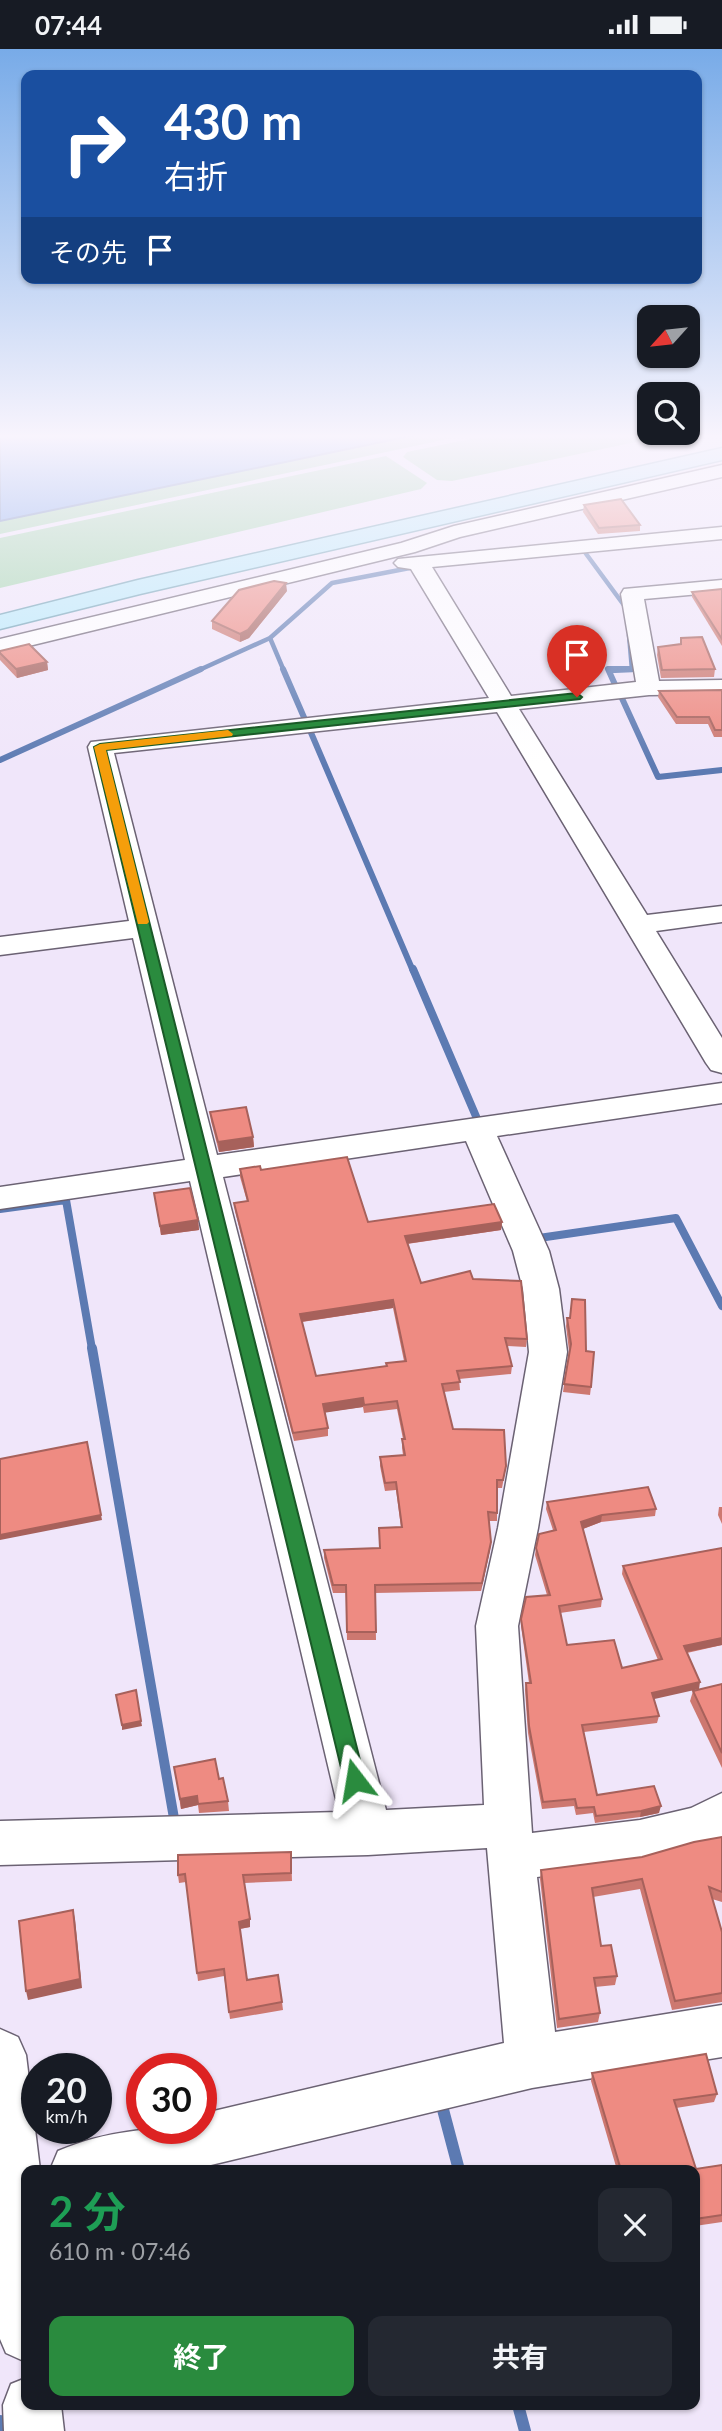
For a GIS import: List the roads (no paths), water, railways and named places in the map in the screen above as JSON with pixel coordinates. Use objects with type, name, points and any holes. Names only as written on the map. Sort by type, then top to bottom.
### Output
[{"type":"main road","points":[[0,622],[324,544]]},
{"type":"street","points":[[0,636],[156,609],[346,544]]},
{"type":"street","points":[[0,646],[419,544]]},
{"type":"street","points":[[299,573],[605,544]]},
{"type":"street","points":[[418,562],[722,1063]]},
{"type":"street","points":[[649,688],[632,594],[722,586]]},
{"type":"street","points":[[368,1833],[100,747],[649,688],[722,687]]},
{"type":"street","points":[[638,925],[722,914]]},
{"type":"street","points":[[0,946],[144,928]]},
{"type":"street","points":[[0,1198],[722,1093]]},
{"type":"street","points":[[477,1129],[531,1251],[541,1289],[548,1352],[518,1528],[497,1626],[510,1841],[532,2062]]},
{"type":"street","points":[[0,1843],[368,1833],[510,1841],[640,1842],[701,1827],[722,1814]]},
{"type":"street","points":[[98,2165],[532,2062],[722,2031]]},
{"type":"street","points":[[0,2055],[21,2271]]},
{"type":"street","points":[[32,2410],[34,2431]]},
{"type":"waterway","points":[[584,551],[626,608]]},
{"type":"waterway","points":[[270,638],[332,583],[415,567]]},
{"type":"waterway","points":[[629,635],[632,669]]},
{"type":"waterway","points":[[197,671],[270,638]]},
{"type":"waterway","points":[[270,638],[284,671]]},
{"type":"waterway","points":[[0,760],[201,669]]},
{"type":"waterway","points":[[283,669],[306,722]]},
{"type":"waterway","points":[[608,669],[617,689]]},
{"type":"waterway","points":[[609,669],[632,669]]},
{"type":"waterway","points":[[609,671],[632,669]]},
{"type":"waterway","points":[[620,694],[658,777],[722,770]]},
{"type":"waterway","points":[[309,728],[413,971]]},
{"type":"waterway","points":[[413,969],[478,1121]]},
{"type":"waterway","points":[[0,1209],[66,1200],[92,1349]]},
{"type":"waterway","points":[[537,1234],[539,1238],[676,1218],[722,1306]]},
{"type":"waterway","points":[[92,1348],[175,1824]]},
{"type":"waterway","points":[[441,2102],[458,2165]]},
{"type":"waterway","points":[[519,2410],[525,2431]]},
{"type":"waterway","points":[[0,2421],[1,2431]]}]
